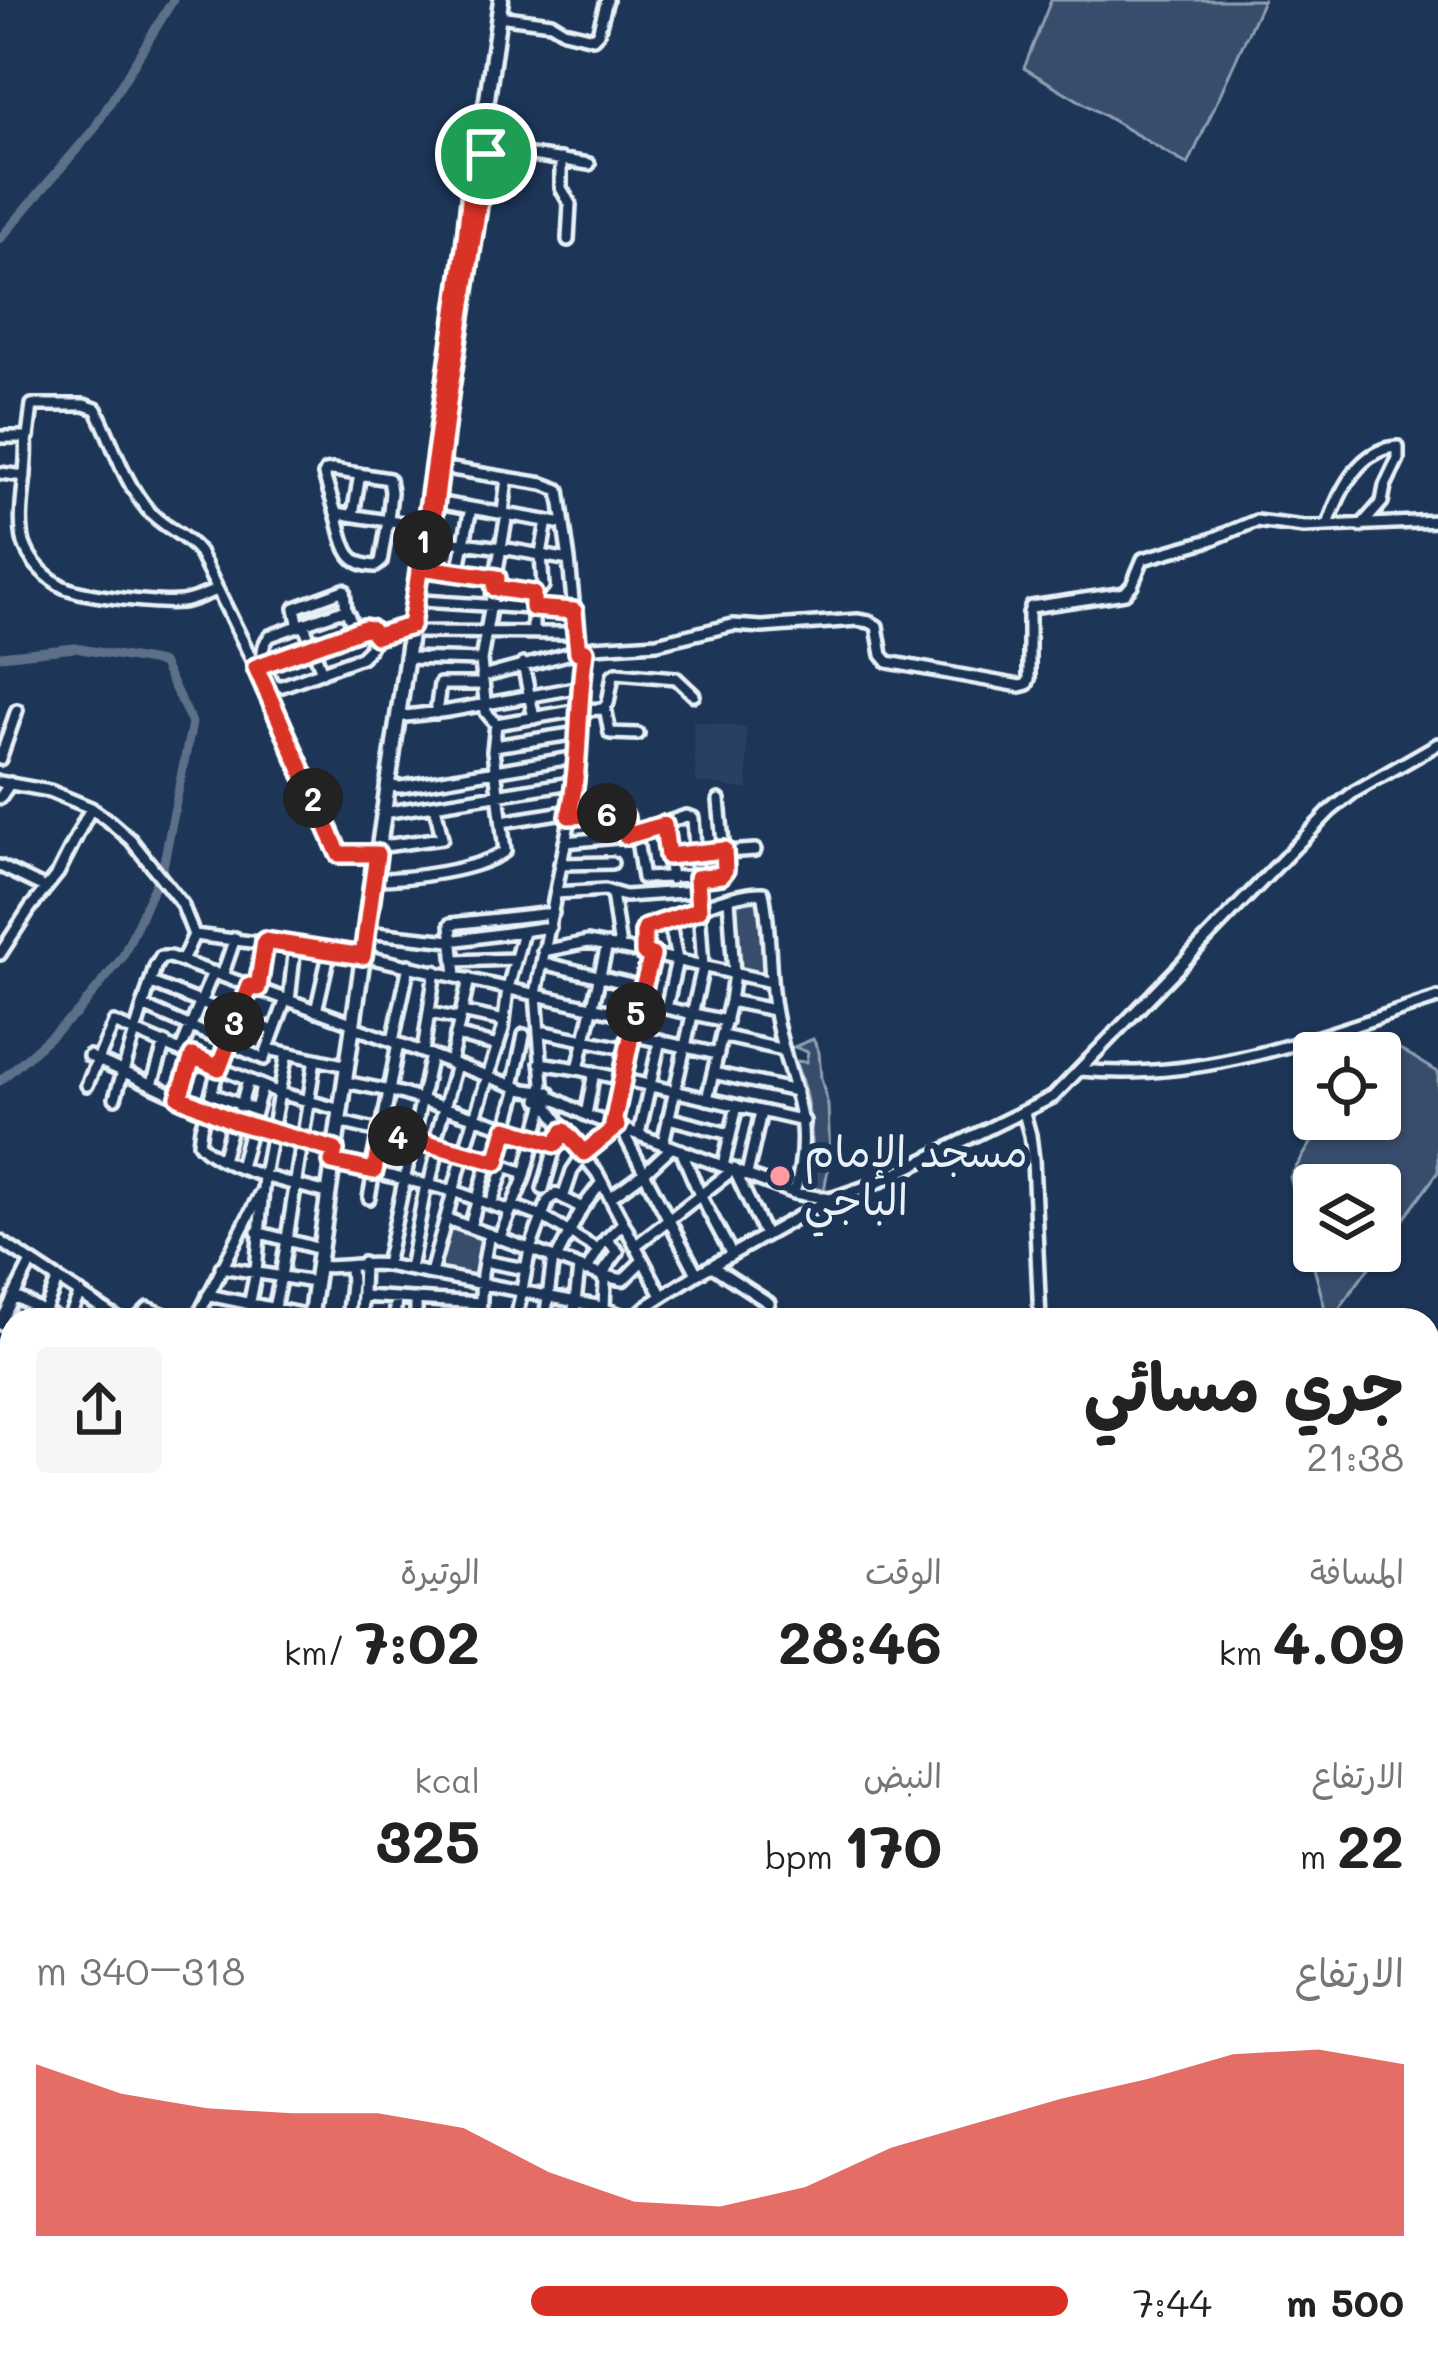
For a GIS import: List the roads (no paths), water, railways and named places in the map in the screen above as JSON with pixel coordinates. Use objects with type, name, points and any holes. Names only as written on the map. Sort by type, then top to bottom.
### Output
[{"type":"main road","points":[[414,628],[427,568],[427,534],[436,502],[501,0]]},
{"type":"main road","points":[[342,1116],[482,148]]},
{"type":"main road","points":[[314,1308],[357,1026]]},
{"type":"main road","points":[[313,1308],[335,1158]]},
{"type":"street","points":[[498,16],[551,22],[564,32],[593,38],[608,0]]},
{"type":"street","points":[[482,148],[589,164]]},
{"type":"street","points":[[561,159],[561,188],[570,204],[568,240]]},
{"type":"street","points":[[217,590],[184,602],[126,599],[63,588],[36,566],[22,527],[32,405],[96,409],[142,504],[194,545],[274,686],[361,657],[375,636]]},
{"type":"street","points":[[0,437],[26,439]]},
{"type":"street","points":[[1328,525],[1364,460],[1384,448],[1398,447],[1382,502],[1361,526]]},
{"type":"street","points":[[440,467],[559,490],[581,651],[577,782],[539,994],[547,1098],[564,1131],[602,1181],[662,1296]]},
{"type":"street","points":[[328,470],[386,477],[391,482],[381,562],[364,566],[352,559],[337,513],[328,470]]},
{"type":"street","points":[[0,473],[25,476]]},
{"type":"street","points":[[352,515],[360,474]]},
{"type":"street","points":[[496,724],[487,715],[481,660],[502,548],[507,478]]},
{"type":"street","points":[[436,502],[563,524]]},
{"type":"street","points":[[458,573],[471,508]]},
{"type":"street","points":[[337,513],[569,560]]},
{"type":"street","points":[[533,594],[543,586],[547,520]]},
{"type":"street","points":[[440,684],[482,680],[523,664],[594,647],[658,644],[734,625],[866,621],[877,626],[882,655],[888,662],[1024,685],[1029,679],[1029,613],[1033,606],[1125,593],[1143,559],[1264,521],[1304,527],[1438,521]]},
{"type":"street","points":[[427,568],[533,594]]},
{"type":"street","points":[[322,673],[295,608],[344,590],[346,612],[355,632]]},
{"type":"street","points":[[533,594],[533,632]]},
{"type":"street","points":[[422,601],[574,611]]},
{"type":"street","points":[[346,612],[266,640],[260,666],[339,854],[442,838],[435,806]]},
{"type":"street","points":[[260,666],[368,628],[375,636]]},
{"type":"street","points":[[375,636],[414,628],[577,633]]},
{"type":"street","points":[[410,658],[481,660]]},
{"type":"street","points":[[436,713],[444,659]]},
{"type":"street","points":[[523,664],[534,718]]},
{"type":"street","points":[[638,734],[610,734],[605,707],[611,678],[617,673],[676,678],[694,695]]},
{"type":"street","points":[[401,717],[580,687]]},
{"type":"street","points":[[496,724],[605,707]]},
{"type":"street","points":[[0,759],[17,710]]},
{"type":"street","points":[[377,879],[446,872],[505,851],[495,771],[496,724]]},
{"type":"street","points":[[494,746],[578,733]]},
{"type":"street","points":[[647,1308],[731,1253],[830,1199],[865,1188],[1053,1097],[1330,811],[1438,744]]},
{"type":"street","points":[[390,786],[578,757]]},
{"type":"street","points":[[0,798],[5,782],[37,787],[91,808],[130,839],[182,904],[194,935],[182,962]]},
{"type":"street","points":[[386,813],[577,782]]},
{"type":"street","points":[[502,822],[619,814],[632,835],[643,878],[697,878],[724,873],[719,800]]},
{"type":"street","points":[[0,954],[58,873],[91,808]]},
{"type":"street","points":[[565,842],[632,835],[691,816],[704,967],[668,1118],[672,1146],[731,1253]]},
{"type":"street","points":[[664,825],[670,879]]},
{"type":"street","points":[[668,856],[755,850]]},
{"type":"street","points":[[560,864],[611,863]]},
{"type":"street","points":[[0,866],[46,888]]},
{"type":"street","points":[[556,893],[604,890],[625,896],[698,891]]},
{"type":"street","points":[[612,893],[620,948]]},
{"type":"street","points":[[726,1021],[653,1005],[643,988],[648,954],[645,930],[729,899],[763,893],[774,1010],[804,1120],[803,1157],[794,1193]]},
{"type":"street","points":[[707,1099],[734,974],[729,899]]},
{"type":"street","points":[[456,976],[451,924],[553,914]]},
{"type":"street","points":[[669,919],[676,960],[653,1005],[635,1017],[617,1126],[697,1274]]},
{"type":"street","points":[[369,933],[451,941],[550,927]]},
{"type":"street","points":[[431,1273],[504,1025],[523,932]]},
{"type":"street","points":[[194,935],[366,956],[635,1017]]},
{"type":"street","points":[[181,1050],[200,1002],[235,938]]},
{"type":"street","points":[[265,941],[254,987],[226,1043],[199,1143],[207,1153],[240,1167],[328,1193]]},
{"type":"street","points":[[546,949],[581,942],[607,945],[771,982]]},
{"type":"street","points":[[578,1069],[607,945]]},
{"type":"street","points":[[222,1160],[240,1104],[255,1084],[287,1000],[295,946]]},
{"type":"street","points":[[539,994],[546,949]]},
{"type":"street","points":[[316,1011],[330,950]]},
{"type":"street","points":[[116,1099],[161,956],[794,1193],[830,1199]]},
{"type":"street","points":[[454,961],[515,959]]},
{"type":"street","points":[[547,964],[643,988]]},
{"type":"street","points":[[369,1198],[409,965]]},
{"type":"street","points":[[386,1265],[420,1102],[435,970]]},
{"type":"street","points":[[410,1269],[470,980]]},
{"type":"street","points":[[151,983],[274,1031]]},
{"type":"street","points":[[1081,1070],[1140,1073],[1210,1065],[1438,998]]},
{"type":"street","points":[[730,1001],[774,1010]]},
{"type":"street","points":[[143,1006],[226,1043],[348,1066]]},
{"type":"street","points":[[430,1013],[504,1025],[524,1035],[586,1039],[628,1049]]},
{"type":"street","points":[[87,1084],[94,1058],[114,1023],[255,1084],[382,1131],[497,1162],[582,1208]]},
{"type":"street","points":[[456,1035],[498,1046]]},
{"type":"street","points":[[491,1204],[497,1162],[518,1088],[524,1035]]},
{"type":"street","points":[[631,1035],[718,1054]]},
{"type":"street","points":[[722,1036],[784,1049]]},
{"type":"street","points":[[639,1134],[660,1040]]},
{"type":"street","points":[[152,1084],[165,1043]]},
{"type":"street","points":[[249,1308],[264,1176],[287,1053]]},
{"type":"street","points":[[179,1097],[193,1056]]},
{"type":"street","points":[[94,1058],[206,1110],[301,1141],[335,1158],[543,1217],[598,1250]]},
{"type":"street","points":[[273,1308],[315,1059]]},
{"type":"street","points":[[543,1063],[804,1120]]},
{"type":"street","points":[[586,1115],[594,1072]]},
{"type":"street","points":[[713,1073],[796,1091]]},
{"type":"street","points":[[350,1083],[416,1098],[556,1144]]},
{"type":"street","points":[[240,1167],[255,1110],[255,1084]]},
{"type":"street","points":[[212,1094],[255,1110]]},
{"type":"street","points":[[481,1308],[484,1261],[511,1209],[547,1098]]},
{"type":"street","points":[[737,1106],[728,1168],[765,1235]]},
{"type":"street","points":[[747,1174],[761,1112]]},
{"type":"street","points":[[1024,1113],[1033,1160],[1039,1308]]},
{"type":"street","points":[[668,1118],[730,1134]]},
{"type":"street","points":[[519,1308],[530,1249],[548,1201],[584,1153],[617,1126]]},
{"type":"street","points":[[553,1194],[551,1161],[564,1131]]},
{"type":"street","points":[[611,1197],[672,1146]]},
{"type":"street","points":[[551,1161],[593,1192]]},
{"type":"street","points":[[470,1227],[497,1162]]},
{"type":"street","points":[[635,1246],[728,1168]]},
{"type":"street","points":[[547,1308],[554,1259],[602,1181]]},
{"type":"street","points":[[202,1308],[262,1190]]},
{"type":"street","points":[[447,1219],[601,1276],[623,1280],[643,1260]]},
{"type":"street","points":[[574,1308],[582,1269],[623,1222]]},
{"type":"street","points":[[257,1232],[320,1249]]},
{"type":"street","points":[[601,1276],[618,1252],[606,1239]]},
{"type":"street","points":[[0,1241],[96,1308]]},
{"type":"street","points":[[484,1261],[525,1269]]},
{"type":"street","points":[[10,1308],[31,1262]]},
{"type":"street","points":[[362,1308],[363,1263]]},
{"type":"street","points":[[320,1267],[386,1265],[601,1307],[605,1282],[601,1276]]},
{"type":"street","points":[[348,1308],[350,1266]]},
{"type":"street","points":[[712,1266],[769,1304]]},
{"type":"street","points":[[221,1267],[314,1282]]},
{"type":"street","points":[[55,1308],[58,1279]]},
{"type":"street","points":[[64,1308],[80,1293]]},
{"type":"street","points":[[208,1295],[260,1308]]},
{"type":"street","points":[[14,1296],[37,1308]]},
{"type":"street","points":[[362,1296],[481,1303]]},
{"type":"street","points":[[395,1308],[396,1298]]},
{"type":"street","points":[[416,1299],[416,1308]]},
{"type":"waterway","points":[[0,239],[94,129],[173,0]]},
{"type":"waterway","points":[[0,656],[75,648],[162,663],[192,723],[163,867],[122,958],[77,1013],[0,1081]]},
{"type":"place","name":"مسجد الإمام الباجي","points":[[780,1176]]}]
